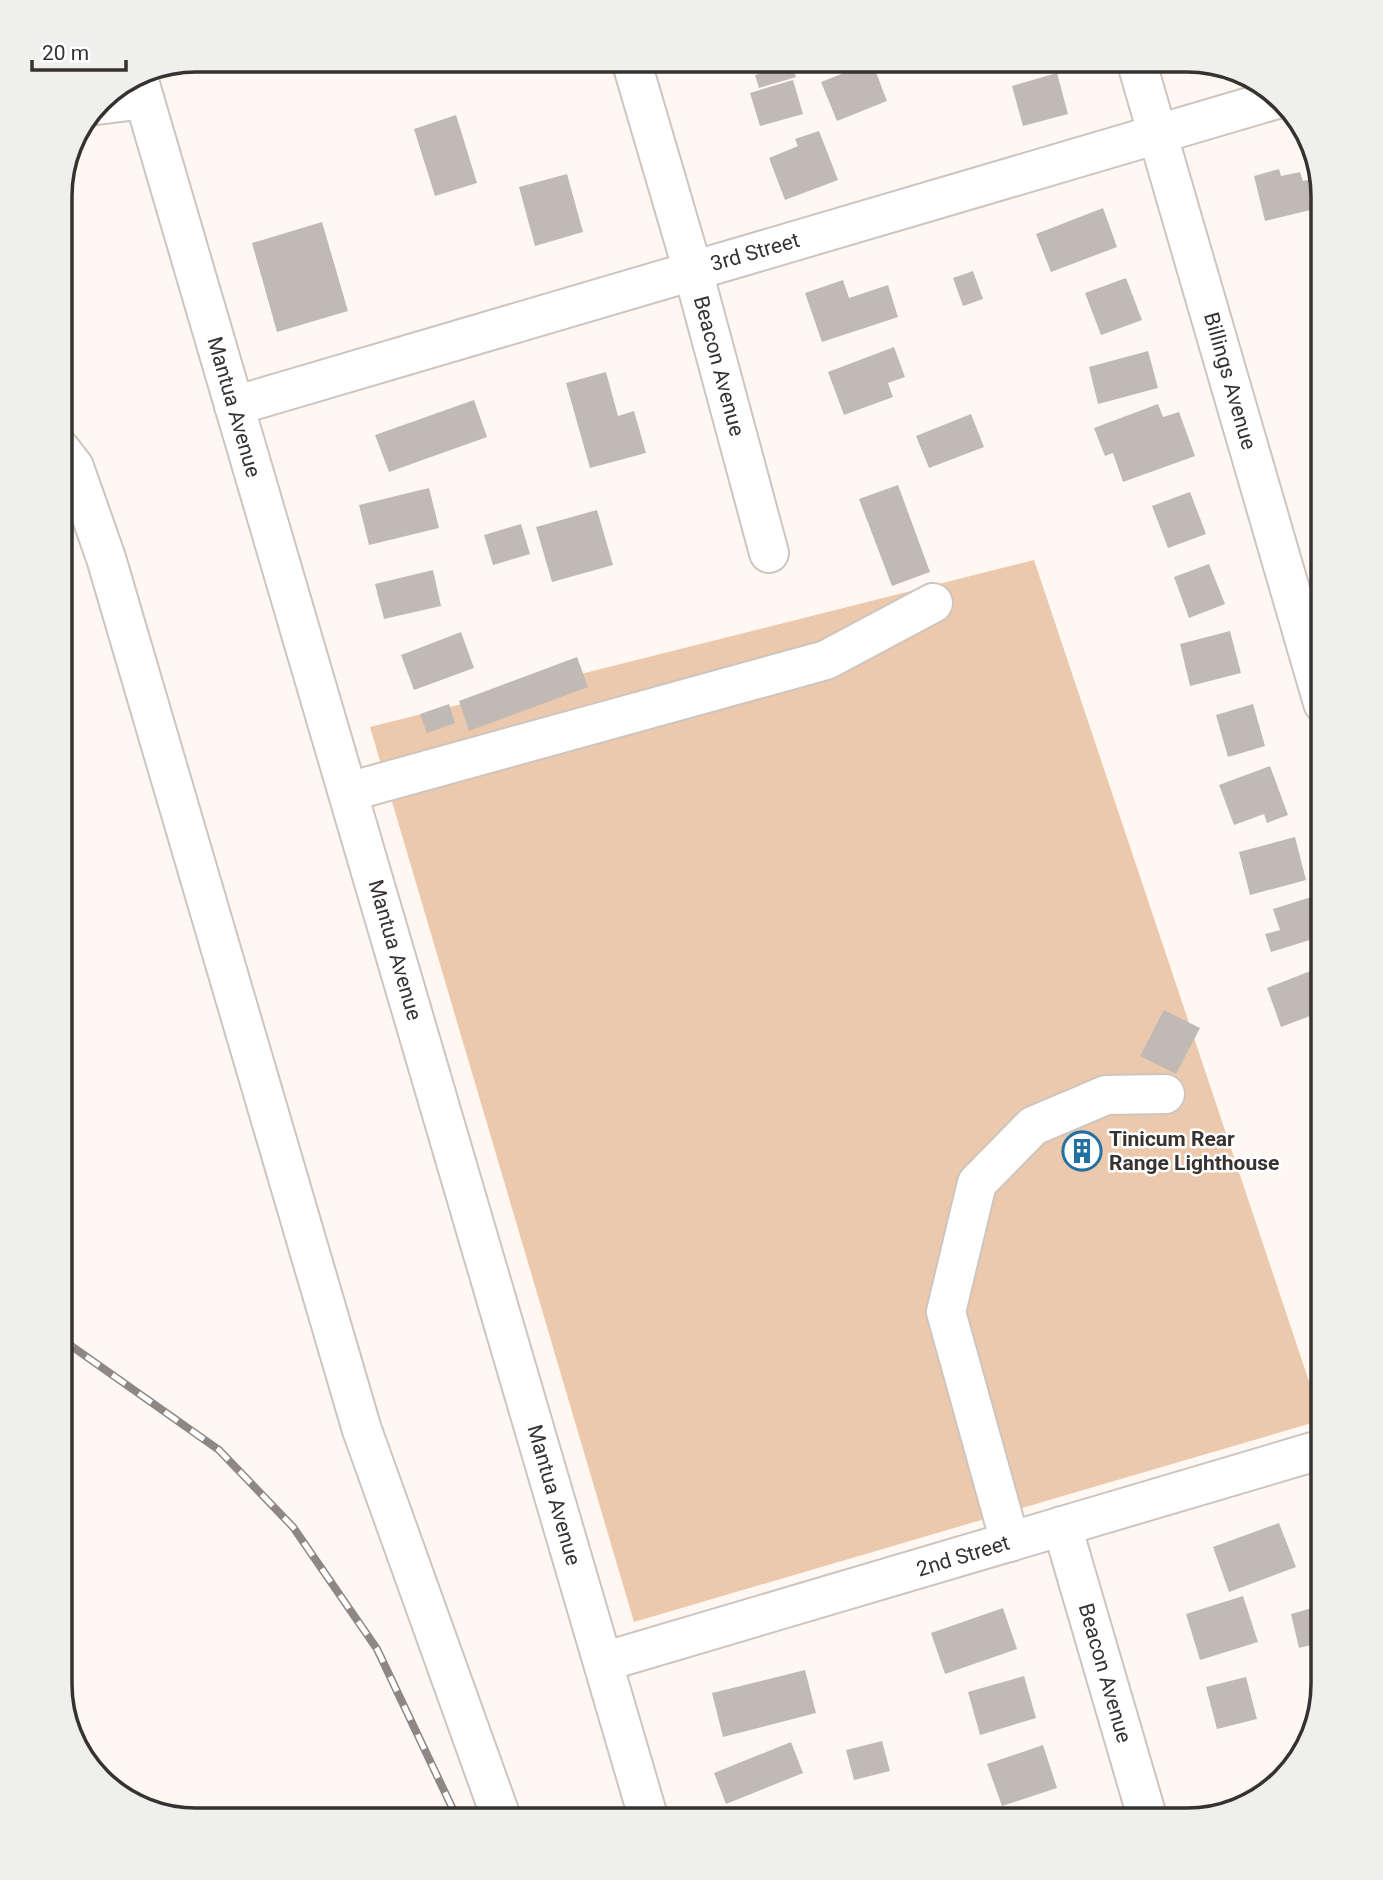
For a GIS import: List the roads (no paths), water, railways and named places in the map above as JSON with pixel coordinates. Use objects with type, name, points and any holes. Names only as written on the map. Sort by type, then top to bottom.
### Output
[{"type":"street","name":"Beacon Avenue","points":[[635,72],[693,271],[769,553]]},
{"type":"street","name":"Billings Avenue","points":[[1140,72],[1311,658]]},
{"type":"street","points":[[122,97],[142,90]]},
{"type":"street","name":"Mantua Avenue","points":[[142,90],[646,1808]]},
{"type":"street","name":"3rd Street","points":[[234,406],[1268,102]]},
{"type":"street","points":[[72,464],[106,558],[362,1430],[498,1808]]},
{"type":"street","points":[[348,792],[826,660],[933,603]]},
{"type":"street","points":[[1010,1542],[946,1312],[977,1183],[1033,1126],[1106,1095],[1165,1094]]},
{"type":"street","name":"2nd Street","points":[[603,1662],[1311,1453]]},
{"type":"street","name":"Beacon Avenue","points":[[1062,1526],[1144,1808]]},
{"type":"railway","points":[[72,1346],[219,1450],[293,1527],[377,1649],[452,1808]]},
{"type":"place","name":"Tinicum Rear Range Lighthouse","points":[[1082,1151]]}]
